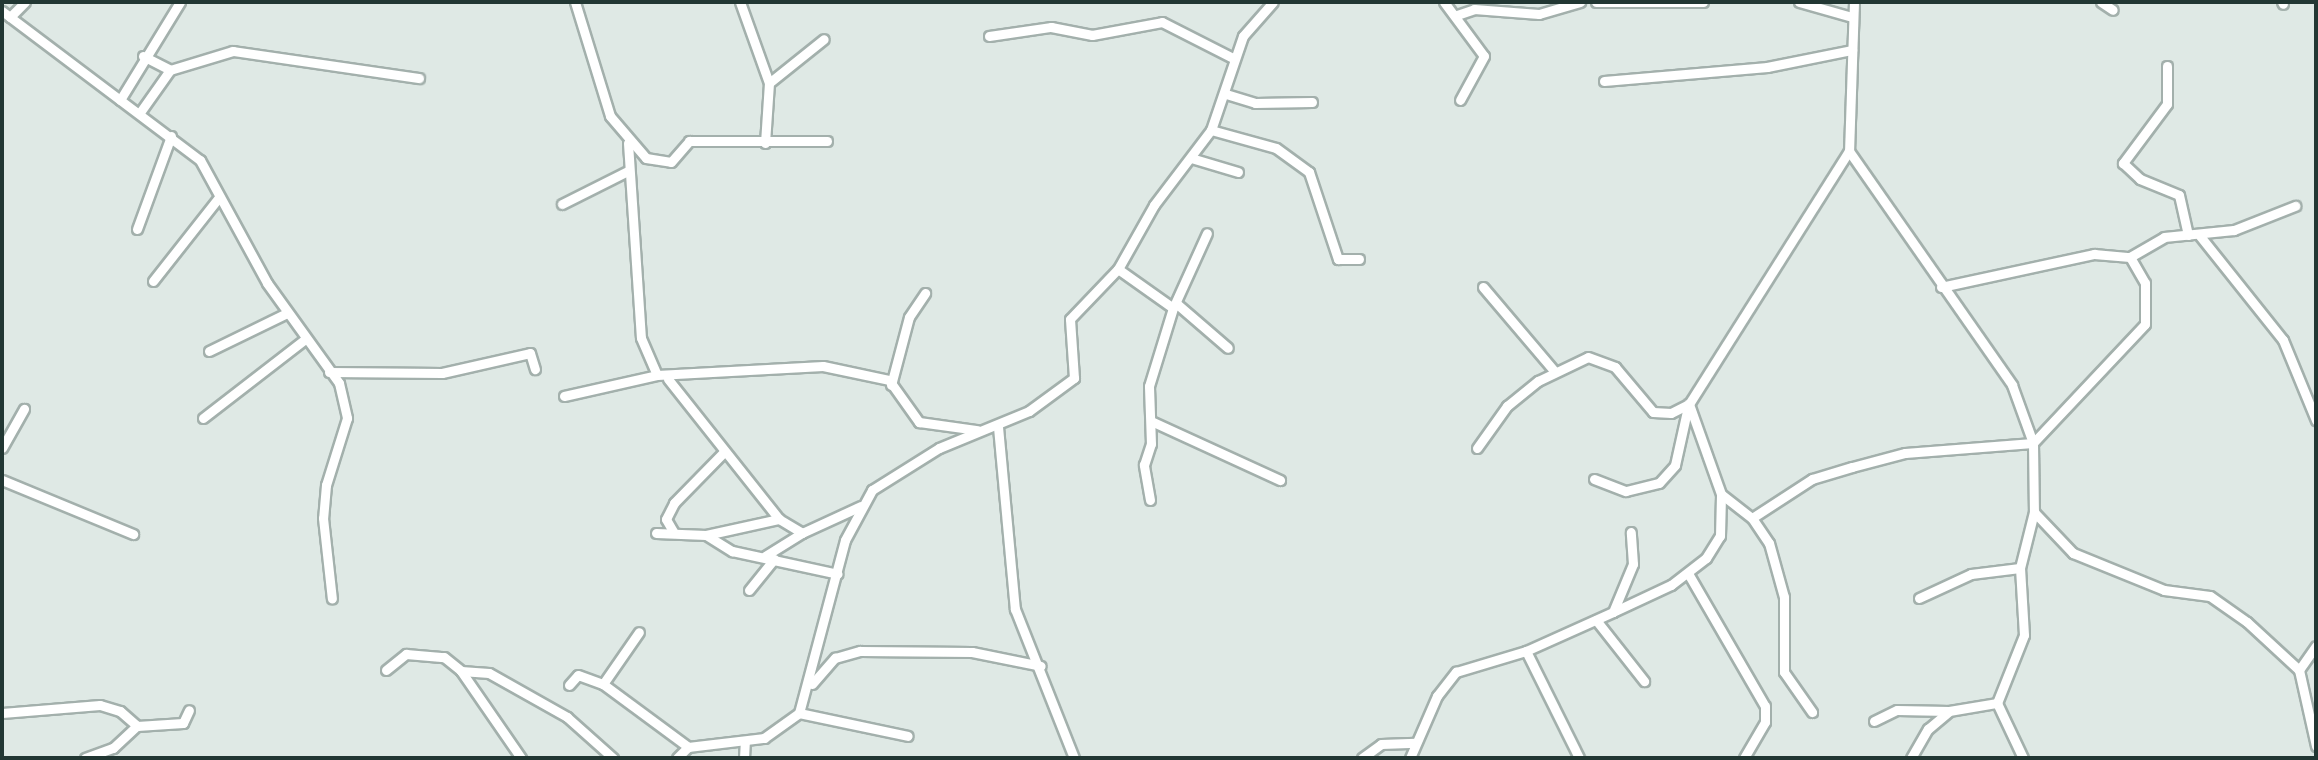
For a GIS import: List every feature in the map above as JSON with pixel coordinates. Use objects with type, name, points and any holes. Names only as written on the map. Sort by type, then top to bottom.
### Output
[{"type":"street","points":[[25,2],[6,14],[120,100],[141,111],[200,160],[287,313],[344,395],[347,418],[325,496],[332,599]]},
{"type":"street","points":[[120,100],[143,56],[180,2]]},
{"type":"street","points":[[575,2],[610,116],[628,143],[665,164],[689,141],[827,141]]},
{"type":"street","points":[[740,2],[769,83],[765,143]]},
{"type":"street","points":[[564,396],[663,377],[823,366],[874,372],[891,385],[919,422],[977,430],[998,427],[1074,378],[1070,319],[1118,269],[1154,205],[1211,130],[1226,94],[1233,58],[1243,36],[1273,2]]},
{"type":"street","points":[[1444,2],[1457,15],[1484,56],[1460,100]]},
{"type":"street","points":[[1457,15],[1474,9],[1539,14],[1580,2]]},
{"type":"street","points":[[1596,2],[1703,2]]},
{"type":"street","points":[[1799,2],[1852,17]]},
{"type":"street","points":[[1594,479],[1626,491],[1659,483],[1675,465],[1689,404],[1849,151],[1854,2]]},
{"type":"street","points":[[2101,2],[2113,10]]},
{"type":"street","points":[[989,36],[1051,27],[1092,35],[1162,22],[1233,58]]},
{"type":"street","points":[[769,83],[824,39]]},
{"type":"street","points":[[1604,81],[1767,67],[1852,50]]},
{"type":"street","points":[[141,111],[170,70],[233,51],[419,78]]},
{"type":"street","points":[[143,56],[170,70]]},
{"type":"street","points":[[2167,66],[2167,104],[2123,163],[2140,179],[2179,195],[2188,235]]},
{"type":"street","points":[[1226,94],[1255,103],[1312,102]]},
{"type":"street","points":[[1211,130],[1276,148],[1309,172],[1338,259],[1359,259]]},
{"type":"street","points":[[137,229],[171,136]]},
{"type":"street","points":[[628,143],[641,338],[663,377],[779,519],[802,533]]},
{"type":"street","points":[[1849,151],[2012,385],[2033,443],[2034,512],[2020,568],[2024,635],[1997,703],[2023,758]]},
{"type":"street","points":[[1191,158],[1238,172]]},
{"type":"street","points":[[562,204],[628,171]]},
{"type":"street","points":[[153,281],[219,197]]},
{"type":"street","points":[[1941,287],[2094,254],[2130,257],[2164,237],[2200,236],[2295,206]]},
{"type":"street","points":[[1150,500],[1144,465],[1151,421],[1149,386],[1175,306],[1207,233]]},
{"type":"street","points":[[2200,236],[2283,340],[2316,420]]},
{"type":"street","points":[[1752,518],[1812,479],[1852,467],[1905,453],[2033,443],[2145,324],[2145,283],[2130,257]]},
{"type":"street","points":[[1118,269],[1175,306],[1228,348]]},
{"type":"street","points":[[1483,287],[1555,372]]},
{"type":"street","points":[[891,385],[909,317],[925,293]]},
{"type":"street","points":[[209,351],[287,313]]},
{"type":"street","points":[[203,418],[304,340]]},
{"type":"street","points":[[329,372],[442,373],[530,353],[535,369]]},
{"type":"street","points":[[1477,448],[1507,406],[1555,372],[1598,358],[1615,367],[1653,412],[1671,413],[1689,404]]},
{"type":"street","points":[[1410,758],[1456,672],[1526,651],[1689,575],[1720,536],[1721,494],[1689,404]]},
{"type":"street","points":[[2,448],[24,409]]},
{"type":"street","points":[[1151,421],[1280,480]]},
{"type":"street","points":[[998,427],[1011,585],[1041,666],[1056,723],[1074,758]]},
{"type":"street","points":[[749,590],[770,558],[802,533],[861,506],[902,469],[977,430]]},
{"type":"street","points":[[674,533],[666,519],[674,503],[724,452]]},
{"type":"street","points":[[2,480],[133,534]]},
{"type":"street","points":[[1721,494],[1752,518],[1769,543],[1784,597],[1784,672],[1812,712]]},
{"type":"street","points":[[677,758],[688,747],[745,741],[780,731],[799,713],[812,684],[838,574],[861,506]]},
{"type":"street","points":[[2034,512],[2060,544],[2087,560],[2164,590],[2210,596],[2299,670],[2316,746]]},
{"type":"street","points":[[656,533],[706,535],[779,519]]},
{"type":"street","points":[[1613,612],[1633,564],[1631,532]]},
{"type":"street","points":[[706,535],[732,551],[838,574]]},
{"type":"street","points":[[1919,598],[1971,574],[2020,568]]},
{"type":"street","points":[[1689,575],[1765,706],[1765,722],[1744,758]]},
{"type":"street","points":[[1596,620],[1644,681]]},
{"type":"street","points":[[603,684],[639,632]]},
{"type":"street","points":[[2299,670],[2316,646]]},
{"type":"street","points":[[812,684],[835,658],[860,651],[972,652],[1041,666]]},
{"type":"street","points":[[1526,651],[1579,758]]},
{"type":"street","points":[[386,670],[406,654],[444,657],[461,671],[521,758]]},
{"type":"street","points":[[461,671],[489,673],[567,717],[613,758]]},
{"type":"street","points":[[569,685],[578,675],[603,684],[688,747]]},
{"type":"street","points":[[1874,721],[1897,710],[1949,711],[1997,703]]},
{"type":"street","points":[[2,713],[100,705],[137,726],[177,725],[189,710]]},
{"type":"street","points":[[1911,758],[1928,729],[1949,711]]},
{"type":"street","points":[[799,713],[908,736]]},
{"type":"street","points":[[85,758],[113,748],[137,726]]},
{"type":"street","points":[[744,758],[745,741]]},
{"type":"street","points":[[1362,758],[1381,744],[1416,743]]}]
